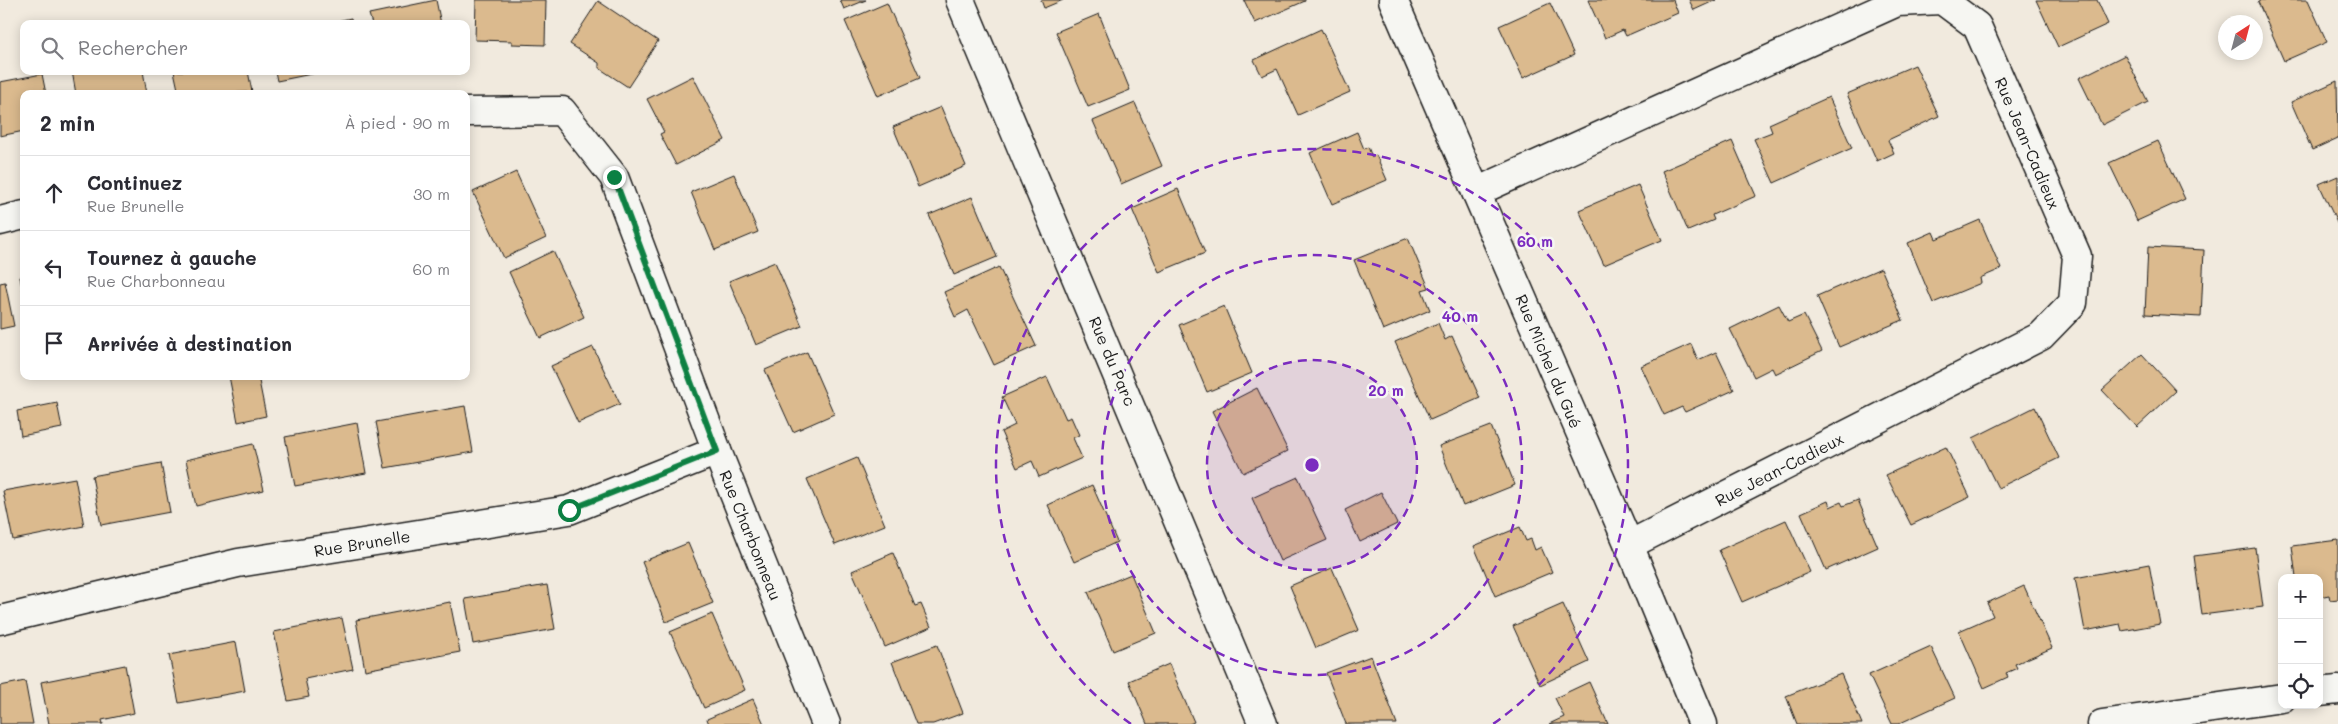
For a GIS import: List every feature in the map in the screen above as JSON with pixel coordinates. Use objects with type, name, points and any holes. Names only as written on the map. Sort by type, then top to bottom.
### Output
[{"type":"street","name":"Rue du Parc","points":[[960,0],[1263,724]]},
{"type":"street","name":"Rue Michel du Gué","points":[[1393,0],[1629,545],[1703,724]]},
{"type":"street","name":"Rue Jean-Cadieux","points":[[1476,192],[1897,2],[1942,0],[1978,26],[2077,256],[2073,303],[2041,336],[1629,545]]},
{"type":"street","name":"Rue Charbonneau","points":[[470,112],[562,111],[614,177],[717,451],[826,724]]},
{"type":"street","points":[[0,221],[20,216]]},
{"type":"street","name":"Rue Brunelle","points":[[0,620],[238,563],[569,510],[717,451]]},
{"type":"street","points":[[2323,692],[2338,690]]},
{"type":"street","points":[[2102,724],[2278,699]]},
{"type":"building","points":[[436,0],[440,20],[371,20],[369,14]]},
{"type":"building","points":[[476,0],[546,0],[545,45],[512,44],[512,41],[475,40]]},
{"type":"building","points":[[840,0],[866,0],[844,9]]},
{"type":"building","points":[[1041,0],[1063,0],[1044,8]]},
{"type":"building","points":[[1244,0],[1305,0],[1305,1],[1255,23]]},
{"type":"building","points":[[1588,0],[1673,0],[1678,13],[1626,36],[1623,30],[1605,38]]},
{"type":"building","points":[[1689,0],[1716,0],[1694,10]]},
{"type":"building","points":[[2036,0],[2097,0],[2108,24],[2058,47]]},
{"type":"building","points":[[2261,0],[2308,0],[2327,42],[2284,61],[2258,2]]},
{"type":"building","points":[[598,1],[658,41],[628,87],[599,68],[599,63],[570,44]]},
{"type":"building","points":[[887,3],[920,78],[878,96],[845,21]]},
{"type":"building","points":[[1550,3],[1574,55],[1523,78],[1499,26]]},
{"type":"building","points":[[1099,14],[1130,90],[1088,107],[1056,32]]},
{"type":"building","points":[[1321,29],[1350,92],[1298,115],[1277,69],[1262,76],[1254,60]]},
{"type":"building","points":[[2125,55],[2148,102],[2102,125],[2079,78]]},
{"type":"building","points":[[1915,65],[1939,116],[1888,140],[1894,153],[1877,161],[1847,94]]},
{"type":"building","points":[[42,75],[45,90],[20,90],[20,132],[0,136],[0,82]]},
{"type":"building","points":[[73,75],[144,75],[146,90],[75,90]]},
{"type":"building","points":[[175,75],[249,75],[252,90],[178,90]]},
{"type":"building","points":[[276,75],[306,75],[277,81]]},
{"type":"building","points":[[693,76],[725,140],[676,165],[660,134],[664,132],[647,99]]},
{"type":"building","points":[[2337,81],[2338,138],[2312,150],[2291,102]]},
{"type":"building","points":[[1829,97],[1852,148],[1774,183],[1754,139],[1772,132],[1769,124]]},
{"type":"building","points":[[1135,103],[1162,166],[1121,184],[1093,121]]},
{"type":"building","points":[[941,107],[966,166],[918,187],[893,127]]},
{"type":"building","points":[[1357,132],[1364,149],[1368,147],[1372,157],[1376,155],[1387,180],[1332,204],[1310,153]]},
{"type":"building","points":[[1732,141],[1756,196],[1712,215],[1714,220],[1688,231],[1662,171]]},
{"type":"building","points":[[2158,141],[2185,199],[2137,221],[2109,163]]},
{"type":"building","points":[[516,172],[546,238],[504,258],[473,192]]},
{"type":"building","points":[[734,174],[758,232],[715,250],[691,192]]},
{"type":"building","points":[[2338,176],[2338,225],[2319,184]]},
{"type":"building","points":[[1638,185],[1662,240],[1604,265],[1579,210]]},
{"type":"building","points":[[1178,189],[1205,253],[1159,272],[1132,209]]},
{"type":"building","points":[[972,197],[997,257],[954,275],[929,215]]},
{"type":"building","points":[[1980,220],[2001,269],[1980,278],[1981,283],[1933,303],[1908,243],[1933,232],[1936,239]]},
{"type":"building","points":[[1408,238],[1429,288],[1422,290],[1430,310],[1383,330],[1354,260]]},
{"type":"building","points":[[2148,247],[2204,250],[2201,317],[2145,314]]},
{"type":"building","points":[[553,251],[584,317],[540,338],[509,272]]},
{"type":"building","points":[[775,262],[802,326],[756,345],[729,281]]},
{"type":"building","points":[[999,267],[1036,346],[994,365],[968,310],[955,317],[944,292]]},
{"type":"building","points":[[1881,268],[1903,320],[1839,347],[1817,296]]},
{"type":"building","points":[[5,282],[14,326],[0,329],[0,283]]},
{"type":"building","points":[[1779,305],[1788,322],[1804,315],[1822,351],[1775,374],[1772,368],[1754,377],[1730,329]]},
{"type":"building","points":[[1224,306],[1252,373],[1207,392],[1179,325]]},
{"type":"building","points":[[1438,323],[1445,340],[1452,336],[1480,398],[1430,420],[1395,342]]},
{"type":"building","points":[[1691,344],[1698,360],[1716,352],[1734,390],[1685,412],[1682,407],[1664,415],[1641,366]]},
{"type":"building","points":[[593,347],[620,404],[578,423],[551,366]]},
{"type":"building","points":[[807,352],[834,414],[793,432],[765,370]]},
{"type":"building","points":[[2142,354],[2176,391],[2137,427],[2102,390]]},
{"type":"building","points":[[1047,377],[1066,419],[1071,417],[1079,435],[1073,438],[1082,458],[1039,477],[1032,461],[1017,468],[1001,432],[1015,425],[1002,397]]},
{"type":"building","points":[[230,380],[259,380],[266,416],[238,422]]},
{"type":"building","points":[[1257,388],[1288,451],[1243,473],[1212,411]]},
{"type":"building","points":[[57,403],[62,428],[21,436],[17,411]]},
{"type":"building","points":[[465,406],[473,452],[385,468],[376,422]]},
{"type":"building","points":[[2035,407],[2059,458],[1998,488],[1973,438]]},
{"type":"building","points":[[357,423],[366,473],[295,486],[285,437]]},
{"type":"building","points":[[1491,426],[1515,485],[1463,506],[1439,446]]},
{"type":"building","points":[[253,444],[264,490],[196,506],[186,460]]},
{"type":"building","points":[[1946,447],[1970,497],[1911,525],[1886,475]]},
{"type":"building","points":[[857,458],[885,525],[835,545],[807,479]]},
{"type":"building","points":[[161,463],[170,512],[101,525],[92,476]]},
{"type":"building","points":[[1298,477],[1327,540],[1280,561],[1252,498]]},
{"type":"building","points":[[75,478],[84,526],[13,540],[3,491]]},
{"type":"building","points":[[1092,485],[1117,542],[1074,562],[1048,505]]},
{"type":"building","points":[[1381,492],[1397,524],[1360,542],[1345,510]]},
{"type":"building","points":[[1858,500],[1878,547],[1826,570],[1801,513],[1828,501],[1830,507],[1841,502],[1843,506]]},
{"type":"building","points":[[1786,520],[1810,572],[1742,602],[1719,550]]},
{"type":"building","points":[[1520,527],[1526,541],[1531,539],[1535,550],[1541,547],[1552,572],[1495,596],[1474,546]]},
{"type":"building","points":[[2338,540],[2338,599],[2330,600],[2329,595],[2323,596],[2323,574],[2296,574],[2292,546]]},
{"type":"building","points":[[688,543],[713,603],[666,622],[642,562]]},
{"type":"building","points":[[2255,548],[2263,607],[2202,615],[2194,556]]},
{"type":"building","points":[[893,553],[915,606],[921,604],[931,627],[885,647],[852,571]]},
{"type":"building","points":[[2149,564],[2160,624],[2122,631],[2120,624],[2085,631],[2075,578]]},
{"type":"building","points":[[1332,568],[1359,630],[1316,648],[1290,586]]},
{"type":"building","points":[[1131,574],[1156,633],[1113,651],[1088,592]]},
{"type":"building","points":[[547,585],[555,629],[473,644],[465,599]]},
{"type":"building","points":[[2024,586],[2052,648],[2015,664],[2017,668],[2006,673],[2008,677],[1984,688],[1959,631],[1993,616],[1987,603]]},
{"type":"building","points":[[450,602],[460,652],[365,670],[356,620]]},
{"type":"building","points":[[1563,604],[1589,662],[1540,685],[1513,626]]},
{"type":"building","points":[[712,614],[745,690],[704,708],[670,632]]},
{"type":"building","points":[[342,618],[353,669],[305,679],[309,697],[288,701],[274,632]]},
{"type":"building","points":[[236,642],[245,691],[179,703],[169,655]]},
{"type":"building","points":[[937,645],[963,713],[933,724],[916,724],[892,662]]},
{"type":"building","points":[[1931,647],[1955,698],[1898,724],[1892,724],[1869,675]]},
{"type":"building","points":[[1371,656],[1397,724],[1346,724],[1326,673]]},
{"type":"building","points":[[1169,664],[1194,722],[1189,724],[1147,724],[1129,681]]},
{"type":"building","points":[[125,665],[134,713],[102,720],[103,724],[49,724],[41,682]]},
{"type":"building","points":[[1841,674],[1862,724],[1797,724],[1786,696]]},
{"type":"building","points":[[25,681],[33,724],[0,724],[0,686]]},
{"type":"building","points":[[1589,682],[1608,724],[1549,724],[1564,717],[1555,698]]},
{"type":"building","points":[[753,699],[764,724],[709,724],[707,719]]},
{"type":"route","points":[[569,510],[717,451],[614,177]]}]
